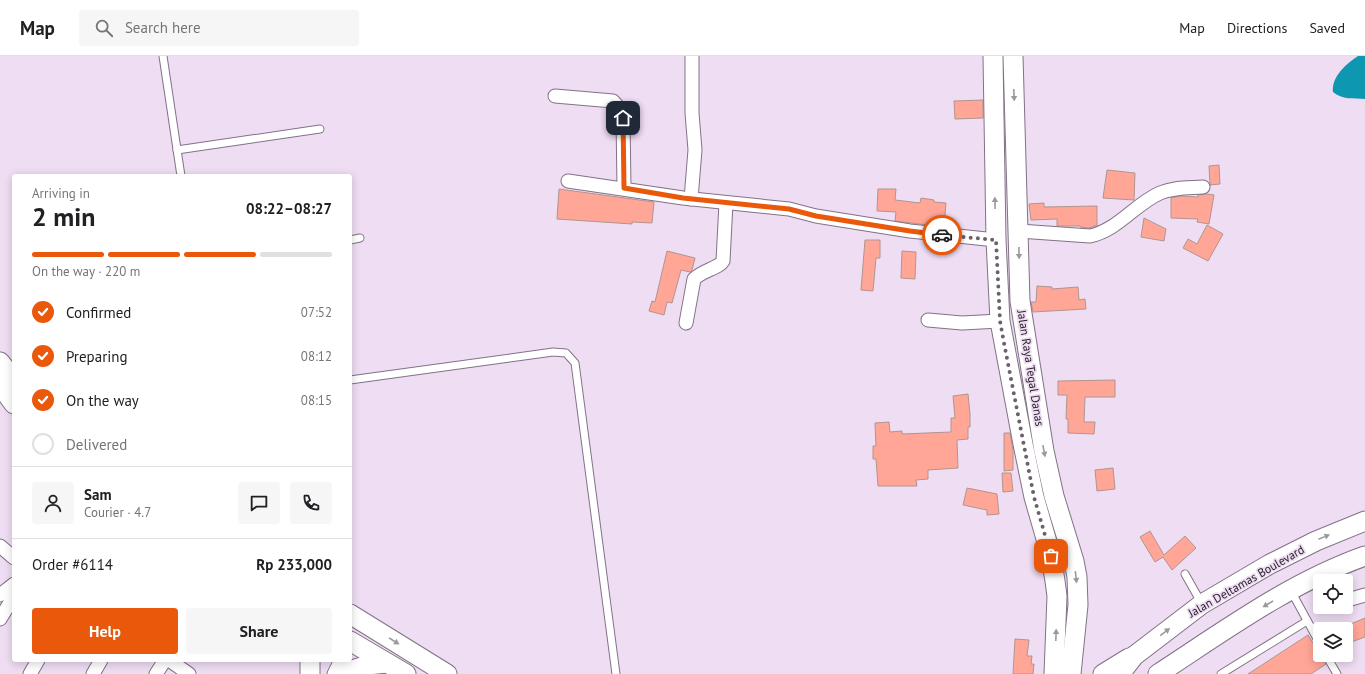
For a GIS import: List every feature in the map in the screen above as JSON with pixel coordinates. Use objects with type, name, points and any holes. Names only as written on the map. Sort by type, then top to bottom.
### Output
[{"type":"street","points":[[691,199],[695,150],[692,113],[692,56]]},
{"type":"street","name":"Jalan Raya Tegal Danas","points":[[993,56],[996,240],[1000,321],[1023,444],[1041,524],[1051,556],[1055,581],[1057,596],[1054,674]]},
{"type":"street","name":"Jalan Raya Tegal Danas","points":[[1013,56],[1019,231],[1019,284],[1022,320],[1044,451],[1054,496],[1074,561],[1077,577],[1078,605],[1071,674]]},
{"type":"street","points":[[555,96],[613,101],[619,106],[623,118],[624,188]]},
{"type":"street","points":[[568,181],[691,199],[789,209],[816,216],[910,231],[996,240]]},
{"type":"street","points":[[1019,231],[1090,236],[1100,234],[1120,222],[1138,207],[1161,193],[1182,188],[1203,187]]},
{"type":"street","points":[[686,324],[694,279],[705,270],[720,265],[723,260],[726,203]]},
{"type":"street","points":[[998,285],[1019,284]]},
{"type":"street","points":[[928,320],[962,323],[1000,321]]},
{"type":"street","points":[[0,362],[12,377]]},
{"type":"street","points":[[0,385],[12,401]]},
{"type":"street","name":"Jalan Deltamas Boulevard","points":[[1120,674],[1134,656],[1202,604],[1270,564],[1316,541],[1365,521]]},
{"type":"street","points":[[0,546],[12,556]]},
{"type":"street","points":[[1158,674],[1291,590],[1341,564],[1365,556]]},
{"type":"street","points":[[0,595],[12,586]]},
{"type":"street","points":[[1353,598],[1365,595]]},
{"type":"street","points":[[0,619],[12,599]]},
{"type":"street","points":[[352,633],[356,617],[447,674]]},
{"type":"street","points":[[352,642],[406,674]]},
{"type":"street","points":[[1103,674],[1134,656]]},
{"type":"street","points":[[1130,674],[1134,656]]},
{"type":"street","points":[[30,674],[37,662]]},
{"type":"street","points":[[93,674],[100,662]]},
{"type":"street","points":[[156,674],[164,662]]},
{"type":"street","points":[[172,662],[189,674]]},
{"type":"street","points":[[334,674],[340,662]]},
{"type":"street","points":[[339,674],[362,667],[386,663]]},
{"type":"lane","points":[[163,56],[181,174]]},
{"type":"lane","points":[[177,150],[320,129]]},
{"type":"lane","points":[[352,240],[360,238]]},
{"type":"lane","points":[[352,380],[553,352],[566,353],[575,363],[616,674]]},
{"type":"lane","points":[[1185,574],[1202,604]]},
{"type":"lane","points":[[1291,590],[1313,632]]},
{"type":"lane","points":[[1221,674],[1307,621]]},
{"type":"lane","points":[[1330,662],[1337,674]]},
{"type":"water","points":[[1358,56],[1365,56],[1365,99],[1348,98],[1337,95],[1333,92],[1333,86],[1337,76],[1349,62]]},
{"type":"building","points":[[983,100],[983,118],[955,119],[954,101]]},
{"type":"building","points":[[1219,165],[1220,184],[1210,185],[1209,166]]},
{"type":"building","points":[[1107,170],[1135,173],[1134,200],[1103,198]]},
{"type":"building","points":[[559,189],[654,202],[652,223],[632,222],[632,224],[557,219]]},
{"type":"building","points":[[878,189],[896,189],[895,200],[920,203],[921,198],[934,200],[934,202],[946,203],[944,227],[895,221],[896,212],[877,211]]},
{"type":"building","points":[[1198,195],[1214,195],[1209,224],[1197,222],[1198,219],[1171,218],[1171,198],[1180,196],[1198,197]]},
{"type":"building","points":[[1044,203],[1044,207],[1097,206],[1097,225],[1089,228],[1080,226],[1057,226],[1057,219],[1031,220],[1029,204]]},
{"type":"building","points":[[1144,218],[1166,229],[1164,241],[1141,237]]},
{"type":"building","points":[[1207,225],[1223,234],[1208,261],[1183,248],[1188,239],[1197,244]]},
{"type":"building","points":[[865,240],[880,240],[880,258],[876,258],[873,291],[861,290]]},
{"type":"building","points":[[667,251],[695,258],[692,270],[690,272],[681,270],[672,303],[667,302],[664,315],[649,311],[652,301],[655,302]]},
{"type":"building","points":[[902,251],[916,252],[915,279],[901,278]]},
{"type":"building","points":[[1037,286],[1052,287],[1052,289],[1078,287],[1079,300],[1085,299],[1086,309],[1033,312],[1031,302],[1036,302]]},
{"type":"building","points":[[1115,380],[1115,397],[1085,397],[1084,422],[1095,422],[1094,434],[1068,433],[1068,419],[1066,419],[1067,395],[1058,395],[1058,381]]},
{"type":"building","points":[[968,394],[970,427],[968,427],[968,439],[957,440],[958,468],[928,470],[928,479],[916,480],[917,486],[878,486],[876,459],[873,459],[873,446],[876,446],[875,423],[889,422],[890,432],[902,431],[902,434],[951,432],[951,418],[955,418],[953,396]]},
{"type":"building","points":[[1004,433],[1010,433],[1013,450],[1013,470],[1004,471]]},
{"type":"building","points":[[1113,468],[1115,489],[1097,491],[1095,470]]},
{"type":"building","points":[[1002,473],[1011,473],[1013,491],[1003,492]]},
{"type":"building","points":[[967,488],[997,494],[999,514],[987,515],[987,510],[963,505]]},
{"type":"building","points":[[1150,531],[1164,555],[1185,536],[1196,548],[1172,570],[1163,557],[1155,562],[1140,537]]},
{"type":"building","points":[[1365,618],[1365,637],[1353,641],[1353,623]]},
{"type":"building","points":[[1308,635],[1313,643],[1313,662],[1325,662],[1326,664],[1311,674],[1248,674]]},
{"type":"building","points":[[1015,639],[1029,640],[1027,656],[1032,656],[1031,664],[1034,664],[1033,674],[1013,674]]},
{"type":"way so far","points":[[942,235],[996,240],[1000,321],[1034,497],[1051,556]]},
{"type":"route","points":[[623,118],[624,188],[683,198],[726,203],[764,205],[789,209],[816,216],[942,235]]}]
